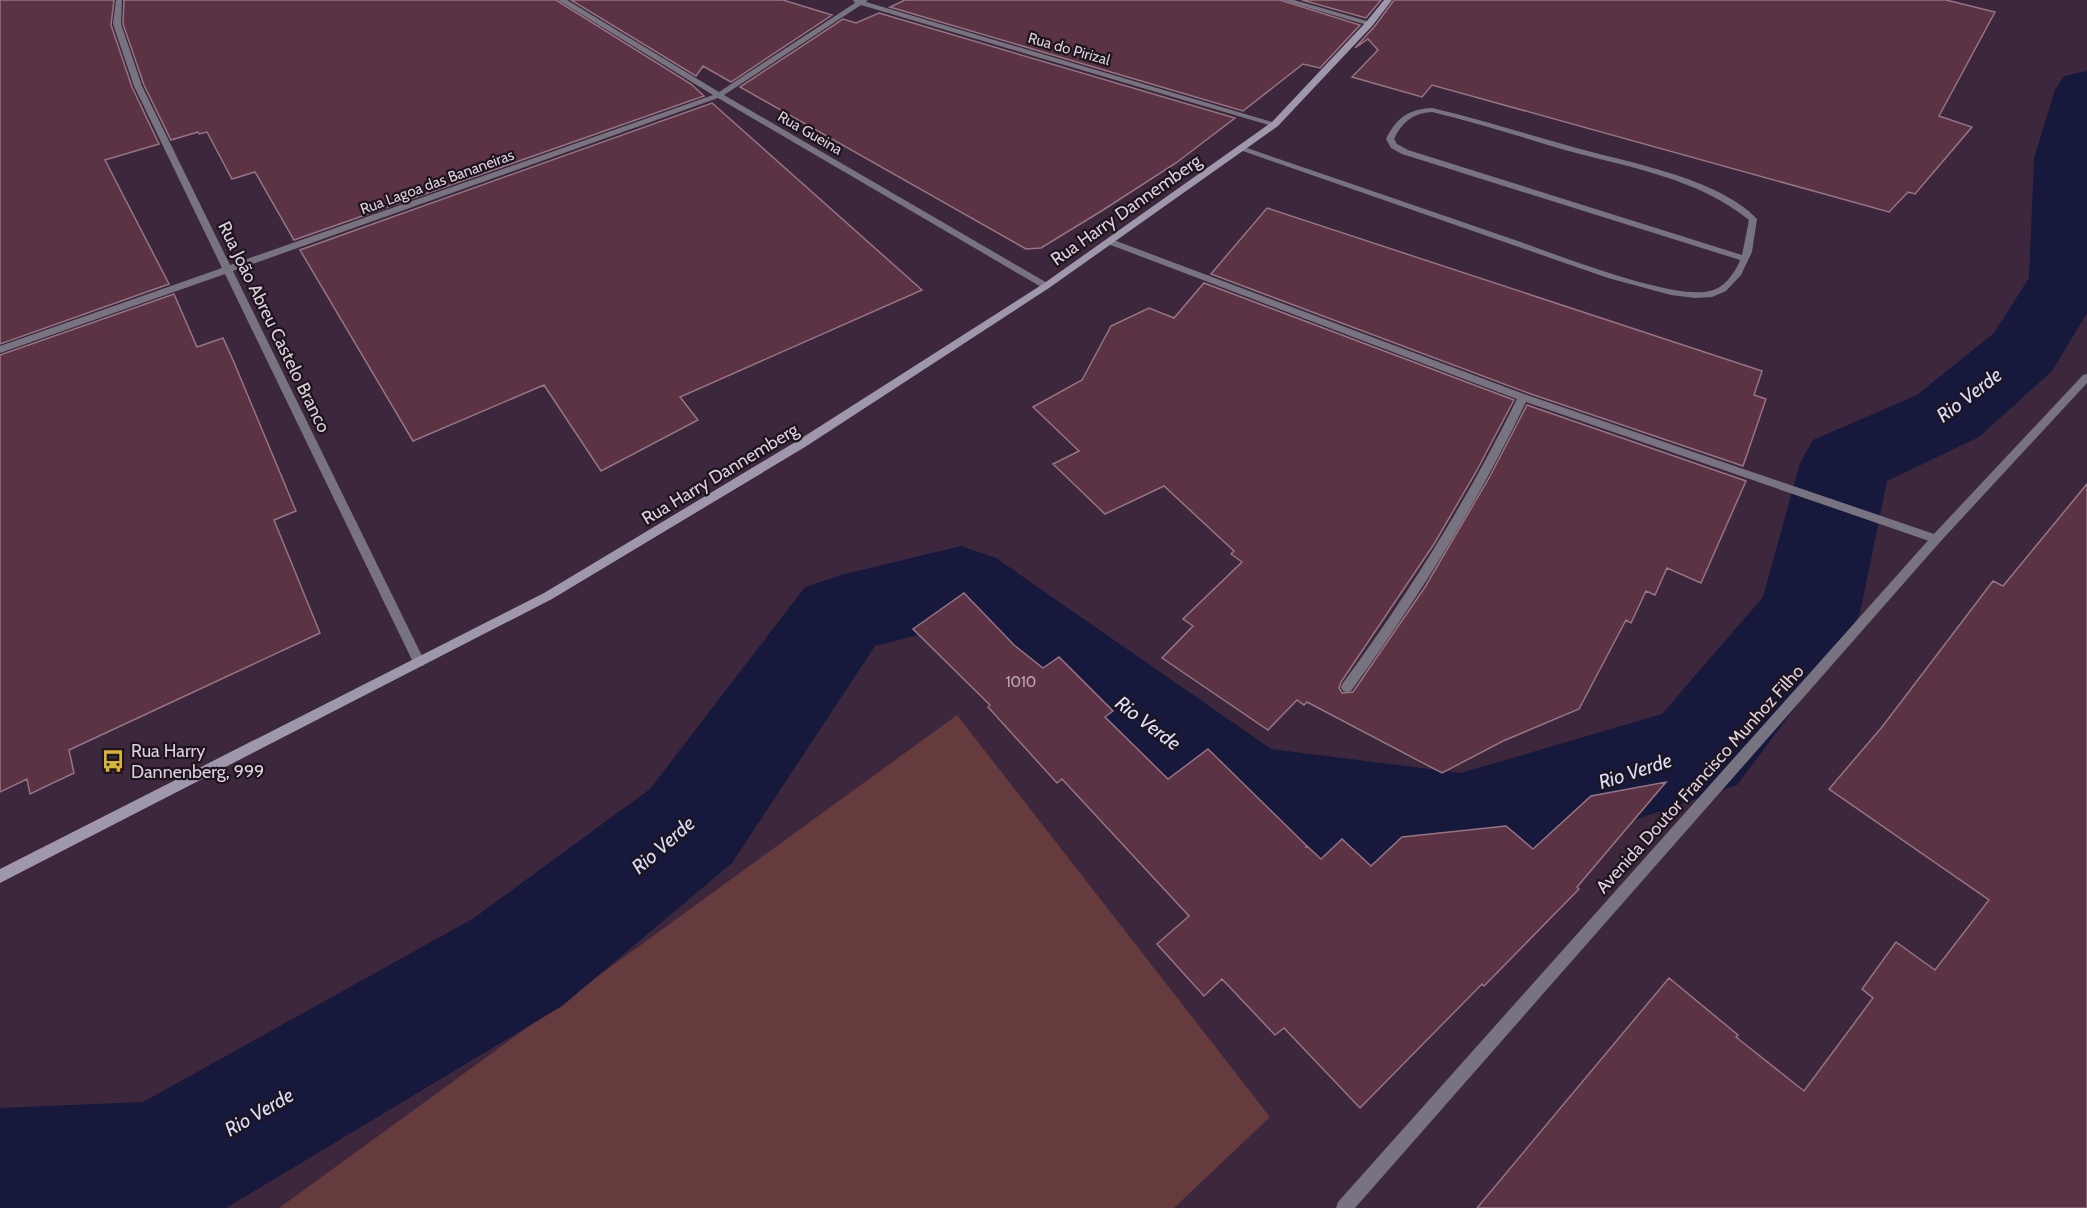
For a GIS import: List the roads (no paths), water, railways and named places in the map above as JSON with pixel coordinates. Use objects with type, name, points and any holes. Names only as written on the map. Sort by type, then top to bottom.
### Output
[{"type":"main road","name":"Rua Harry Dannemberg","points":[[0,876],[548,596],[801,444],[1046,286],[1275,124],[1370,23],[1388,0]]},
{"type":"street","name":"Rua João Abreu Castelo Branco","points":[[119,0],[117,24],[138,86],[419,662]]},
{"type":"street","name":"Rua Gueina","points":[[562,0],[719,95],[1046,286]]},
{"type":"street","points":[[1286,0],[1370,23]]},
{"type":"street","name":"Rua Lagoa das Bananeiras","points":[[0,350],[719,95],[860,1]]},
{"type":"street","name":"Rua do Pirizal","points":[[860,1],[1275,124]]},
{"type":"street","points":[[1241,149],[1578,264],[1671,292],[1698,296],[1713,293],[1733,279],[1746,259],[1753,239],[1753,219],[1745,210],[1728,200],[1700,188],[1432,110],[1413,111],[1394,130],[1390,139],[1394,146],[1405,152],[1746,259]]},
{"type":"street","points":[[1111,242],[1523,397],[1936,539]]},
{"type":"street","name":"Avenida Doutor Francisco Munhoz Filho","points":[[1344,1208],[1936,539],[2087,376]]},
{"type":"street","points":[[1347,687],[1390,629],[1451,535],[1523,397]]},
{"type":"waterway","name":"Rio Verde","points":[[0,1178],[156,1171],[518,962],[691,826],[841,615],[961,585],[1248,797],[1461,826],[1698,751],[1809,613],[1845,463],[1948,416],[2023,352],[2068,278],[2069,158],[2087,90]]},
{"type":"place","name":"Rua Harry Dannenberg, 999","points":[[113,761]]}]
